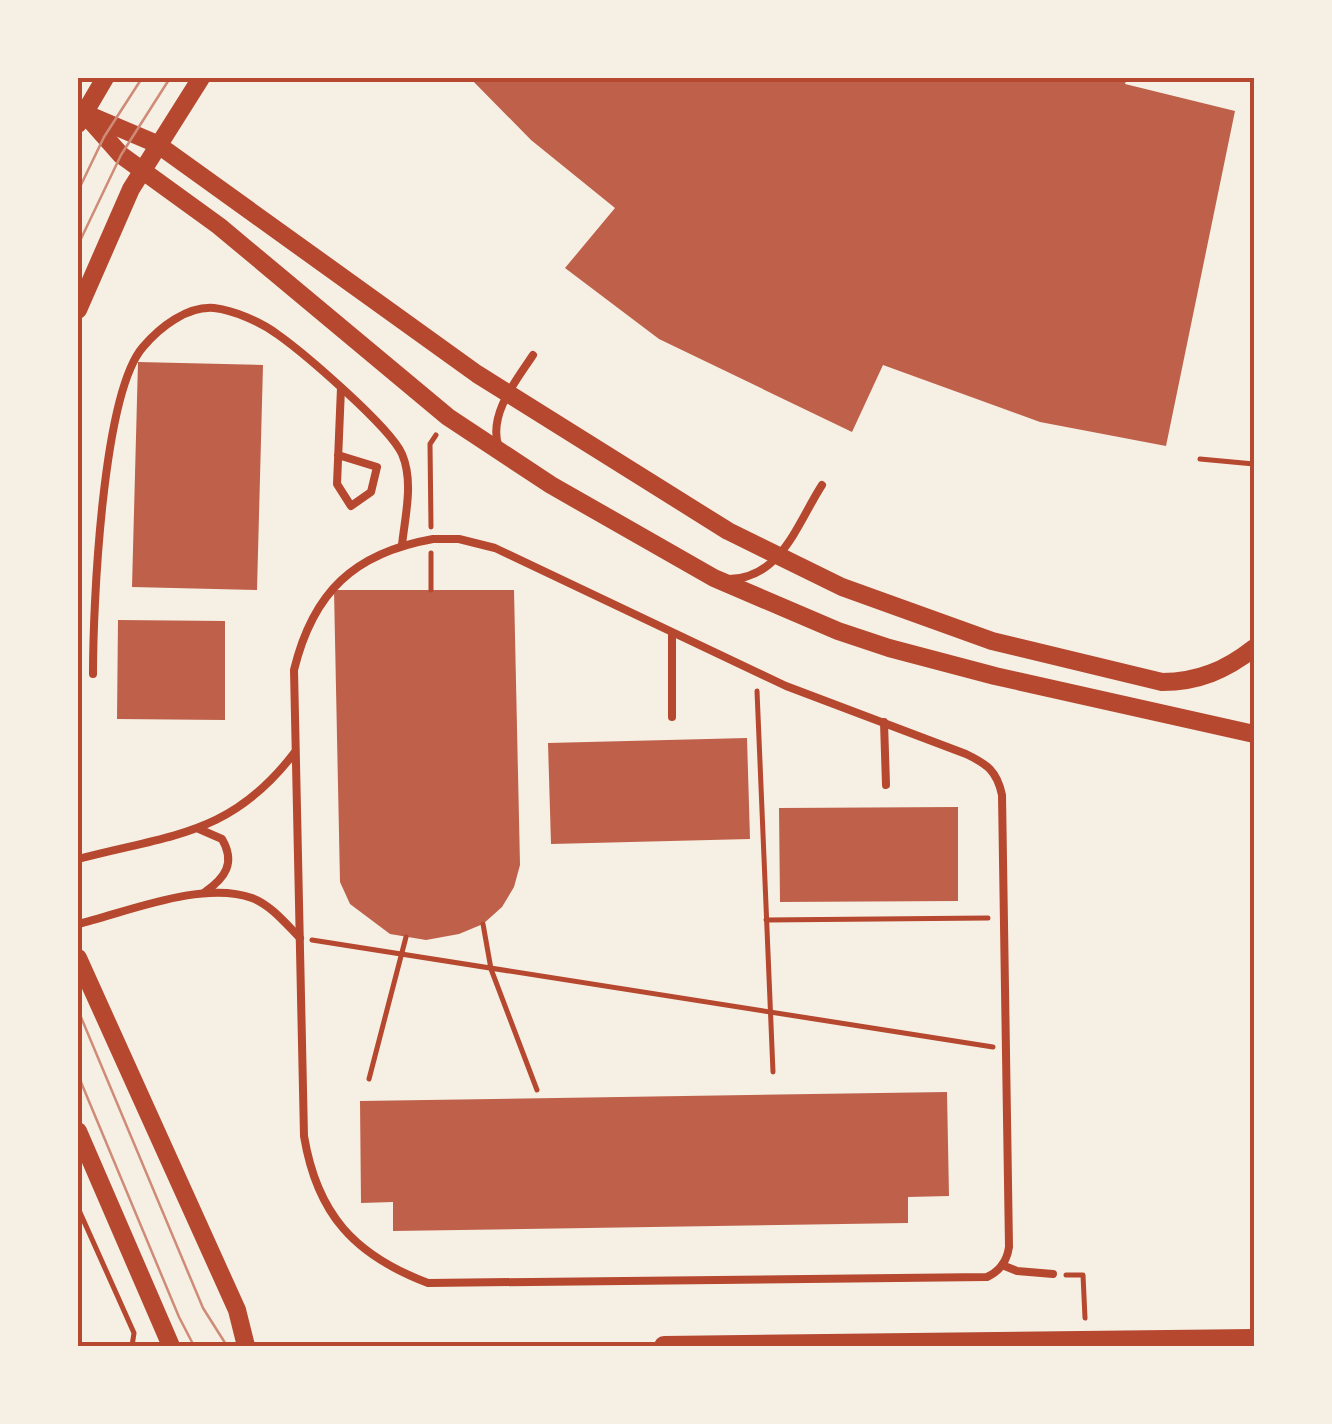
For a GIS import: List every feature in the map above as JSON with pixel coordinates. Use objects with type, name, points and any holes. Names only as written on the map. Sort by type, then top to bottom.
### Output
[{"type":"main road","points":[[664,1346],[1254,1339]]},
{"type":"street","points":[[80,118],[105,78]]},
{"type":"street","points":[[78,310],[142,170],[200,78]]},
{"type":"street","points":[[80,118],[158,144],[508,395],[728,531],[842,587],[992,641],[1132,676],[1184,682],[1213,674],[1254,648]]},
{"type":"street","points":[[80,118],[121,155],[219,226],[448,417],[500,453],[714,578],[888,648],[1254,734]]},
{"type":"street","points":[[78,958],[236,1310],[246,1346]]},
{"type":"street","points":[[78,1131],[171,1346]]},
{"type":"lane","points":[[93,674],[93,603],[109,457],[125,386],[140,349],[188,312],[214,308],[274,332],[341,388],[390,437],[402,454],[408,484],[402,544]]},
{"type":"lane","points":[[500,453],[495,425],[533,355]]},
{"type":"lane","points":[[338,454],[376,466],[371,492],[351,506],[338,484],[338,454],[341,388]]},
{"type":"lane","points":[[714,578],[753,576],[778,558],[822,484]]},
{"type":"lane","points":[[459,539],[494,548],[672,634],[756,673],[966,754],[986,764],[998,776],[1002,795],[1010,1247],[1002,1266],[987,1277],[428,1283],[400,1272],[341,1227],[322,1200],[310,1173],[304,1136],[294,670],[302,638],[322,600],[353,568],[402,544],[459,539]]},
{"type":"lane","points":[[672,634],[672,717]]},
{"type":"lane","points":[[884,722],[886,785]]},
{"type":"lane","points":[[78,860],[199,828],[225,816],[261,793],[296,752]]},
{"type":"lane","points":[[199,828],[222,839],[230,860],[220,882],[204,893]]},
{"type":"lane","points":[[78,924],[222,892],[254,899],[300,938]]},
{"type":"lane","points":[[1002,1266],[1017,1272],[1053,1274]]},
{"type":"path","points":[[431,590],[430,444],[436,435]]},
{"type":"path","points":[[1200,459],[1254,464]]},
{"type":"path","points":[[756,673],[773,1072]]},
{"type":"path","points":[[766,920],[1004,918]]},
{"type":"path","points":[[483,924],[491,969],[537,1090]]},
{"type":"path","points":[[369,1079],[406,936]]},
{"type":"path","points":[[316,940],[1006,1049]]},
{"type":"path","points":[[78,1208],[134,1333],[132,1346]]},
{"type":"path","points":[[1053,1274],[1084,1275],[1085,1318]]},
{"type":"building","points":[[470,78],[1127,78],[1125,84],[1235,111],[1166,446],[1040,422],[883,365],[852,432],[659,339],[565,268],[615,208],[531,140]]},
{"type":"building","points":[[138,362],[263,365],[257,590],[132,587]]},
{"type":"building","points":[[334,590],[514,590],[520,865],[514,887],[502,907],[483,924],[459,934],[426,940],[390,934],[350,904],[340,882]]},
{"type":"building","points":[[118,620],[225,621],[225,720],[117,719]]},
{"type":"building","points":[[747,738],[750,839],[551,844],[548,743]]},
{"type":"building","points":[[958,807],[958,901],[780,902],[779,808]]},
{"type":"building","points":[[947,1092],[949,1196],[908,1197],[908,1223],[393,1231],[393,1202],[361,1203],[360,1101]]},
{"type":"tram line","points":[[78,191],[104,137],[142,78]]},
{"type":"tram line","points":[[78,245],[121,155],[170,78]]},
{"type":"tram line","points":[[78,1010],[203,1308],[227,1346]]},
{"type":"tram line","points":[[78,1075],[194,1346]]}]
